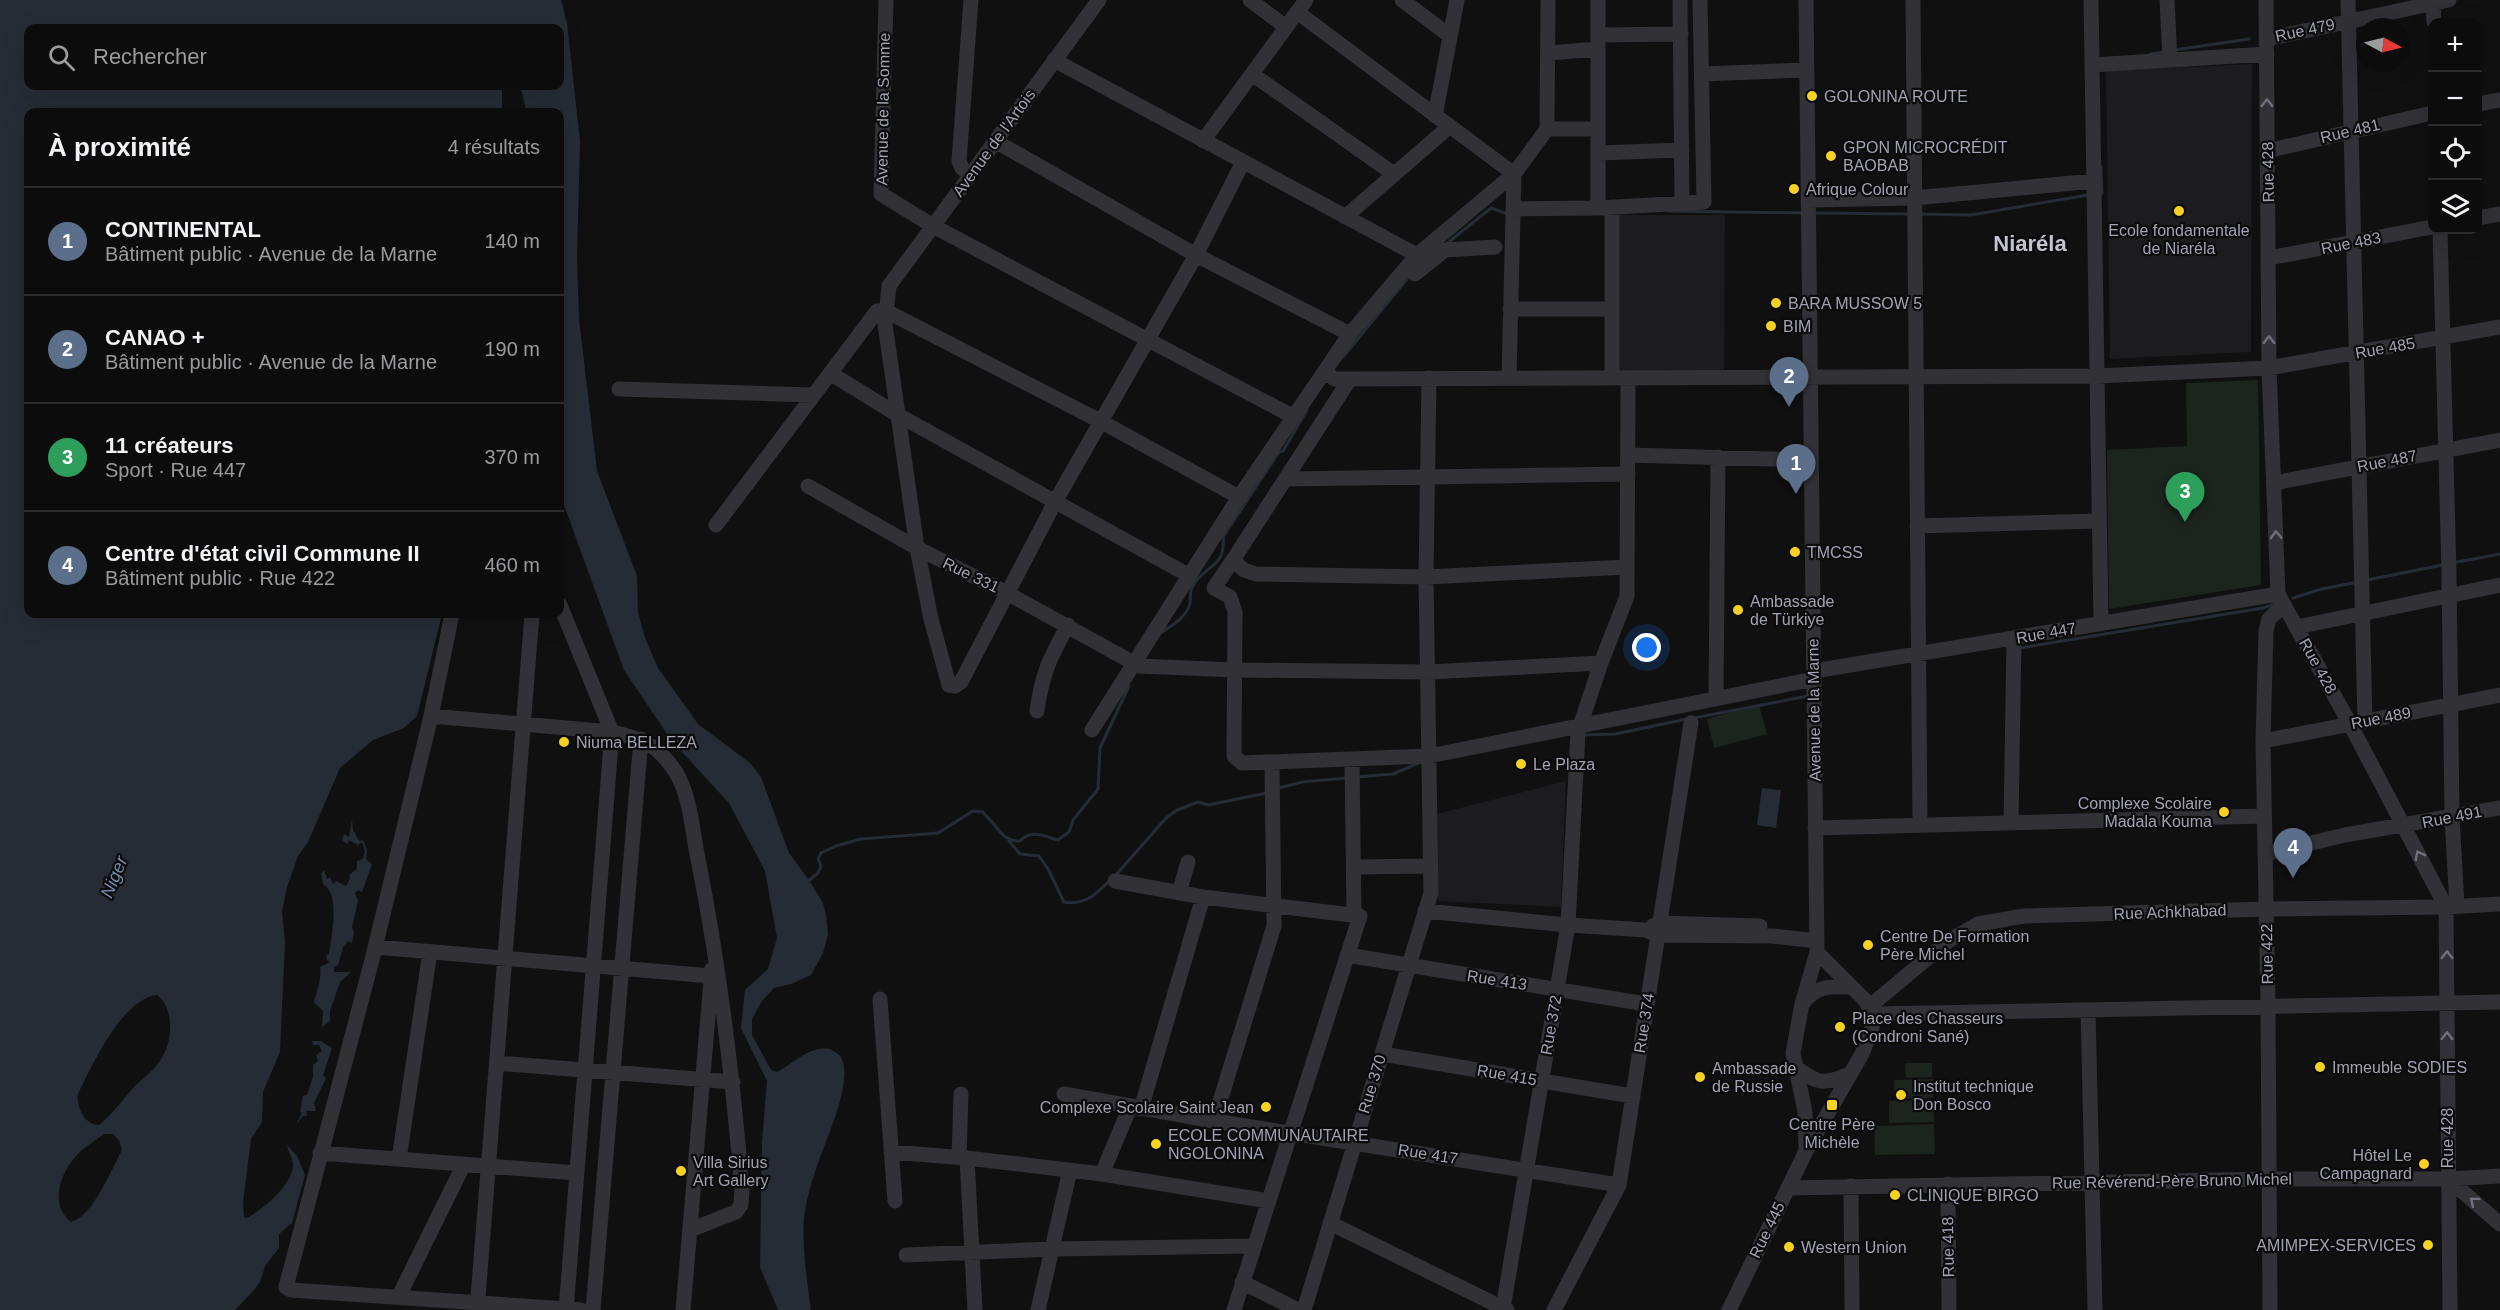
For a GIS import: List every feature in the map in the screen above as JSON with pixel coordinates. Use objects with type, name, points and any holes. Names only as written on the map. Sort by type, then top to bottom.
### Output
[{"type":"street","name":"Avenue de la Somme","points":[[886,0],[881,194],[933,226]]},
{"type":"street","points":[[970,175],[962,168],[959,161],[971,0]]},
{"type":"street","name":"Avenue de l'Artois","points":[[886,311],[889,286],[1099,0]]},
{"type":"street","points":[[1250,0],[1286,27]]},
{"type":"street","points":[[1402,0],[1450,36]]},
{"type":"street","points":[[1436,116],[1457,0]]},
{"type":"street","points":[[1415,274],[1440,245],[1514,174],[1547,129],[1548,5],[1533,0]]},
{"type":"street","points":[[1598,0],[1598,153],[1605,208],[1612,309],[1612,378]]},
{"type":"street","points":[[1680,0],[1682,202]]},
{"type":"street","points":[[1513,209],[1605,208],[1704,202],[1700,0]]},
{"type":"street","name":"Avenue de la Marne","points":[[1802,1004],[1817,942],[1806,0]]},
{"type":"street","points":[[1913,0],[1920,825]]},
{"type":"street","points":[[2091,0],[2101,623]]},
{"type":"street","points":[[2168,0],[2170,60]]},
{"type":"street","name":"Rue 428","points":[[2266,0],[2269,368],[2281,599],[2358,723],[2404,826],[2452,907],[2447,1002],[2450,1310]]},
{"type":"street","points":[[2348,0],[2363,575],[2358,723]]},
{"type":"street","name":"Rue 479","points":[[2092,65],[2170,60],[2267,46],[2349,21],[2449,0]]},
{"type":"street","points":[[2433,2],[2434,18]]},
{"type":"street","points":[[1203,141],[1302,6],[1436,116],[1514,174]]},
{"type":"street","points":[[1548,52],[1598,42],[1681,34]]},
{"type":"street","points":[[1054,60],[1417,255]]},
{"type":"street","points":[[1702,74],[1807,70]]},
{"type":"street","points":[[1252,74],[1394,174]]},
{"type":"street","points":[[2482,104],[2500,100]]},
{"type":"street","name":"Rue 481","points":[[2267,151],[2428,114]]},
{"type":"street","points":[[1345,217],[1450,126]]},
{"type":"street","points":[[1547,129],[1598,129]]},
{"type":"street","points":[[995,141],[1196,255],[1350,334]]},
{"type":"street","points":[[1598,153],[1682,150]]},
{"type":"street","points":[[886,311],[885,324],[917,548],[931,619],[949,685],[955,686],[961,682],[1055,502],[1196,255],[1243,162]]},
{"type":"street","points":[[1509,378],[1514,174]]},
{"type":"street","points":[[1808,201],[1914,198],[2094,181]]},
{"type":"street","points":[[2482,217],[2500,214]]},
{"type":"street","points":[[933,226],[1294,417]]},
{"type":"street","name":"Rue 483","points":[[2269,258],[2428,228]]},
{"type":"street","points":[[2440,234],[2450,596],[2452,907]]},
{"type":"street","points":[[1214,588],[1286,479],[1334,376],[1350,334],[1417,255],[1440,245],[1495,247]]},
{"type":"street","points":[[1510,309],[1612,309]]},
{"type":"street","points":[[716,525],[877,311],[886,311],[1100,421],[1239,497]]},
{"type":"street","name":"Rue 485","points":[[1334,376],[1628,378],[2097,376],[2269,368],[2500,327]]},
{"type":"street","name":"Rue 447","points":[[830,373],[898,415],[1230,597],[1235,612],[1234,756],[1242,764],[1429,756],[1579,732],[1814,675],[1918,653],[2101,623],[2281,599]]},
{"type":"street","points":[[1092,730],[1142,665],[1191,575],[1239,497],[1294,417],[1334,376]]},
{"type":"street","points":[[1353,867],[1430,866],[1426,577],[1429,378]]},
{"type":"street","name":"Rue 372","points":[[1505,1309],[1568,925],[1579,732],[1601,663],[1627,596],[1628,378]]},
{"type":"street","points":[[619,389],[813,395]]},
{"type":"street","name":"Rue 487","points":[[2274,483],[2500,440]]},
{"type":"street","points":[[1628,455],[1811,460]]},
{"type":"street","points":[[1716,699],[1718,457]]},
{"type":"street","points":[[1286,479],[1628,474]]},
{"type":"street","name":"Rue 331","points":[[808,486],[917,548],[1007,592],[1142,665]]},
{"type":"street","points":[[1917,526],[2099,521]]},
{"type":"street","points":[[1233,560],[1244,570],[1256,574],[1426,577],[1627,567]]},
{"type":"street","points":[[2297,627],[2500,585]]},
{"type":"street","name":"Rue 422","points":[[2270,1310],[2263,741],[2266,631],[2269,619],[2281,599]]},
{"type":"street","points":[[451,618],[431,716],[376,947],[286,1287],[291,1290],[399,1296],[477,1306],[571,1310],[577,1173],[612,732],[564,615]]},
{"type":"street","points":[[477,1306],[532,618]]},
{"type":"street","points":[[1038,711],[1040,687],[1047,663],[1068,625]]},
{"type":"street","points":[[2011,823],[2014,639]]},
{"type":"street","points":[[1142,665],[1235,670],[1428,672],[1601,663]]},
{"type":"street","name":"Rue 489","points":[[2263,741],[2500,695]]},
{"type":"street","points":[[431,716],[612,732],[641,739],[659,750],[676,774],[686,797],[714,939],[733,1082],[742,1190],[741,1205],[736,1212],[690,1230]]},
{"type":"street","name":"Rue 374","points":[[1554,1310],[1619,1185],[1646,1004],[1654,929],[1691,723]]},
{"type":"street","points":[[594,1310],[641,739]]},
{"type":"street","points":[[1352,760],[1354,915]]},
{"type":"street","points":[[1214,1121],[1274,926],[1272,764]]},
{"type":"street","name":"Rue 491","points":[[2265,854],[2345,836],[2500,808]]},
{"type":"street","points":[[1815,828],[2264,816]]},
{"type":"street","points":[[1179,892],[1188,862]]},
{"type":"street","name":"Rue 370","points":[[1304,1310],[1431,893],[1430,866]]},
{"type":"street","points":[[1115,881],[1203,897],[1360,916],[1234,1310]]},
{"type":"street","points":[[1102,1174],[1135,1108],[1203,897]]},
{"type":"street","name":"Rue Achkhabad","points":[[1871,1011],[1948,941],[1978,924],[2024,916],[2500,904]]},
{"type":"street","points":[[1425,911],[1568,925],[1772,936],[1817,942],[1850,987],[1864,999],[1871,1011],[1872,1028],[1862,1054],[1849,1074],[1831,1082],[1817,1081],[1794,1066]]},
{"type":"street","points":[[683,1310],[714,939]]},
{"type":"street","points":[[376,947],[711,976]]},
{"type":"street","points":[[399,1159],[430,952]]},
{"type":"street","name":"Rue 413","points":[[1347,956],[1646,1004]]},
{"type":"street","points":[[1806,1151],[1805,1113],[1793,1053],[1802,1004],[1822,987],[1850,987]]},
{"type":"street","points":[[880,999],[895,1202]]},
{"type":"street","points":[[1871,1011],[2088,1010],[2500,1002]]},
{"type":"street","points":[[2088,1010],[2095,1310]]},
{"type":"street","name":"Rue 415","points":[[1382,1054],[1632,1096]]},
{"type":"street","points":[[497,1063],[733,1082]]},
{"type":"street","name":"Rue 445","points":[[1729,1310],[1806,1151],[1849,1074]]},
{"type":"street","points":[[962,1094],[963,1158],[975,1310]]},
{"type":"street","name":"Rue 417","points":[[1064,1094],[1214,1121],[1619,1185]]},
{"type":"street","points":[[891,1152],[1102,1174],[1269,1201]]},
{"type":"street","points":[[320,1153],[577,1173]]},
{"type":"street","points":[[399,1296],[464,1164]]},
{"type":"street","points":[[1038,1310],[1070,1170]]},
{"type":"street","name":"Rue Révérend-Père Bruno Michel","points":[[1788,1188],[2269,1179],[2448,1179],[2500,1176]]},
{"type":"street","points":[[2448,1179],[2500,1224]]},
{"type":"street","name":"Rue 418","points":[[1948,1184],[1949,1310]]},
{"type":"street","points":[[1851,1186],[1852,1310]]},
{"type":"street","points":[[1330,1223],[1505,1309]]},
{"type":"street","points":[[906,1255],[1052,1249],[1253,1246]]},
{"type":"street","points":[[1242,1282],[1298,1310]]},
{"type":"street","points":[[1841,1310],[1852,1289]]},
{"type":"shaded area","name":"Ecole fondamentale de Niaréla","points":[[2252,64],[2251,352],[2110,359],[2106,71]]},
{"type":"shaded area","points":[[1616,215],[1725,215],[1724,374],[1616,374]]},
{"type":"shaded area","points":[[2258,380],[2261,585],[2109,609],[2107,450],[2187,446],[2186,383]]},
{"type":"shaded area","points":[[1759,705],[1767,734],[1714,748],[1707,719]]},
{"type":"shaded area","points":[[1566,781],[1561,907],[1438,901],[1437,814]]},
{"type":"shaded area","points":[[1905,1063],[1932,1063],[1932,1077],[1906,1078]]},
{"type":"shaded area","points":[[1933,1079],[1933,1098],[1895,1099],[1894,1080]]},
{"type":"shaded area","points":[[1933,1100],[1934,1122],[1889,1123],[1889,1101]]},
{"type":"shaded area","points":[[1934,1124],[1935,1154],[1875,1155],[1874,1126]]},
{"type":"water","name":"Niger","points":[[0,0],[561,0],[567,23],[580,141],[577,259],[579,319],[597,471],[637,576],[638,612],[645,638],[658,668],[698,724],[750,763],[761,777],[789,853],[823,903],[826,915],[828,934],[823,953],[811,975],[791,984],[774,988],[762,1001],[752,1019],[752,1035],[771,1070],[777,1072],[807,1053],[824,1048],[839,1055],[843,1063],[844,1074],[840,1100],[812,1182],[804,1218],[804,1252],[811,1310],[778,1310],[760,1267],[762,1142],[767,1081],[741,1028],[745,990],[768,969],[777,938],[765,871],[729,803],[671,740],[624,670],[564,505],[564,108],[526,108],[521,90],[564,90],[564,24],[24,24],[24,90],[502,90],[502,108],[24,108],[24,618],[441,618],[417,716],[404,728],[373,740],[340,768],[308,842],[298,856],[287,887],[282,911],[285,943],[280,1052],[263,1092],[262,1122],[251,1139],[243,1202],[244,1217],[247,1218],[261,1209],[288,1180],[293,1164],[287,1145],[297,1156],[305,1175],[292,1223],[279,1234],[279,1248],[265,1266],[261,1280],[235,1310],[0,1310]],"holes":[[[157,995],[163,1001],[169,1015],[170,1032],[169,1041],[160,1061],[104,1121],[99,1125],[90,1122],[80,1110],[78,1094],[100,1051],[132,1008],[144,999]],[[104,1134],[113,1134],[119,1140],[122,1150],[94,1202],[79,1218],[71,1222],[64,1215],[60,1206],[59,1188],[62,1179],[71,1162],[86,1147]]]},
{"type":"water","points":[[1762,788],[1781,790],[1776,828],[1757,825]]},
{"type":"water","points":[[352,820],[353,830],[359,841],[363,840],[367,850],[366,859],[372,864],[362,892],[358,890],[355,893],[358,901],[352,927],[354,932],[352,943],[348,941],[343,947],[338,965],[334,967],[334,972],[351,972],[340,982],[330,1011],[330,1021],[322,1027],[323,1011],[314,1002],[320,980],[320,967],[330,962],[326,955],[329,954],[334,917],[332,897],[329,889],[323,884],[321,874],[324,870],[327,879],[330,877],[333,884],[336,881],[346,886],[350,879],[349,875],[357,869],[357,861],[363,859],[365,851],[362,842],[358,845],[349,840],[347,844],[342,840],[344,834],[349,837]]},
{"type":"water","points":[[312,1041],[321,1041],[332,1048],[323,1075],[326,1078],[314,1103],[316,1111],[306,1111],[307,1116],[303,1116],[296,1124],[302,1113],[300,1111],[303,1096],[307,1095],[313,1077],[313,1065],[318,1061],[316,1055],[322,1051],[319,1045],[313,1045]]},
{"type":"waterway","points":[[2174,50],[2249,39]]},
{"type":"waterway","points":[[2150,54],[2164,52]]},
{"type":"waterway","points":[[2098,193],[2102,193],[2101,167]]},
{"type":"waterway","points":[[1920,214],[1971,215],[2088,195]]},
{"type":"waterway","points":[[1445,245],[1491,208],[1508,214]]},
{"type":"waterway","points":[[1668,211],[1805,213]]},
{"type":"waterway","points":[[1815,213],[1910,214]]},
{"type":"waterway","points":[[1343,357],[1411,274]]},
{"type":"waterway","points":[[1162,632],[1186,612],[1194,584],[1216,563],[1222,553],[1223,537],[1279,452],[1283,451],[1307,410]]},
{"type":"waterway","points":[[2452,563],[2500,554]]},
{"type":"waterway","points":[[2367,580],[2443,565]]},
{"type":"waterway","points":[[2293,598],[2322,589],[2358,582]]},
{"type":"waterway","points":[[2020,648],[2263,608],[2275,604]]},
{"type":"waterway","points":[[807,882],[818,873],[821,866],[818,859],[821,853],[836,846],[861,839],[938,833],[973,811],[983,812],[1001,834],[1011,840],[1020,841],[1033,834],[1058,840],[1069,832],[1073,820],[1098,789],[1100,748],[1129,686]]},
{"type":"waterway","points":[[1694,718],[1808,696]]},
{"type":"waterway","points":[[1581,735],[1615,734],[1687,719]]},
{"type":"waterway","points":[[1356,777],[1393,774],[1421,762]]},
{"type":"waterway","points":[[1279,788],[1302,782],[1346,778]]},
{"type":"waterway","points":[[1115,876],[1166,818],[1177,810],[1198,802],[1208,805],[1267,793]]},
{"type":"waterway","points":[[1009,841],[1020,854],[1039,856],[1064,902],[1078,902],[1090,898],[1110,880]]},
{"type":"place","name":"GOLONINA ROUTE","points":[[1812,96]]},
{"type":"place","name":"GPON MICROCRÉDIT BAOBAB","points":[[1831,156]]},
{"type":"place","name":"Afrique Colour","points":[[1794,189]]},
{"type":"place","name":"Ecole fondamentale de Niaréla","points":[[2179,211]]},
{"type":"place","name":"BARA MUSSOW 5","points":[[1776,303]]},
{"type":"place","name":"BIM","points":[[1771,326]]},
{"type":"place","name":"CANAO +","points":[[1789,407]]},
{"type":"place","name":"CONTINENTAL","points":[[1796,494]]},
{"type":"place","name":"11 créateurs","points":[[2185,522]]},
{"type":"place","name":"TMCSS","points":[[1795,552]]},
{"type":"place","name":"Ambassade de Türkiye","points":[[1738,610]]},
{"type":"place","name":"Niuma BELLEZA","points":[[564,742]]},
{"type":"place","name":"Le Plaza","points":[[1521,764]]},
{"type":"place","name":"Complexe Scolaire Madala Kouma","points":[[2224,812]]},
{"type":"place","name":"Centre d'état civil Commune II","points":[[2293,878]]},
{"type":"place","name":"Centre De Formation Père Michel","points":[[1868,945]]},
{"type":"place","name":"Place des Chasseurs (Condroni Sané)","points":[[1840,1027]]},
{"type":"place","name":"Immeuble SODIES","points":[[2320,1067]]},
{"type":"place","name":"Ambassade de Russie","points":[[1700,1077]]},
{"type":"place","name":"Institut technique Don Bosco","points":[[1901,1095]]},
{"type":"place","name":"Centre Père Michèle","points":[[1832,1105]]},
{"type":"place","name":"Complexe Scolaire Saint Jean","points":[[1266,1107]]},
{"type":"place","name":"ECOLE COMMUNAUTAIRE NGOLONINA","points":[[1156,1144]]},
{"type":"place","name":"Hôtel Le Campagnard","points":[[2424,1164]]},
{"type":"place","name":"Villa Sirius Art Gallery","points":[[681,1171]]},
{"type":"place","name":"CLINIQUE BIRGO","points":[[1895,1195]]},
{"type":"place","name":"AMIMPEX-SERVICES","points":[[2428,1245]]},
{"type":"place","name":"Western Union","points":[[1789,1247]]},
{"type":"district","name":"Niaréla","points":[[2030,243]]}]
